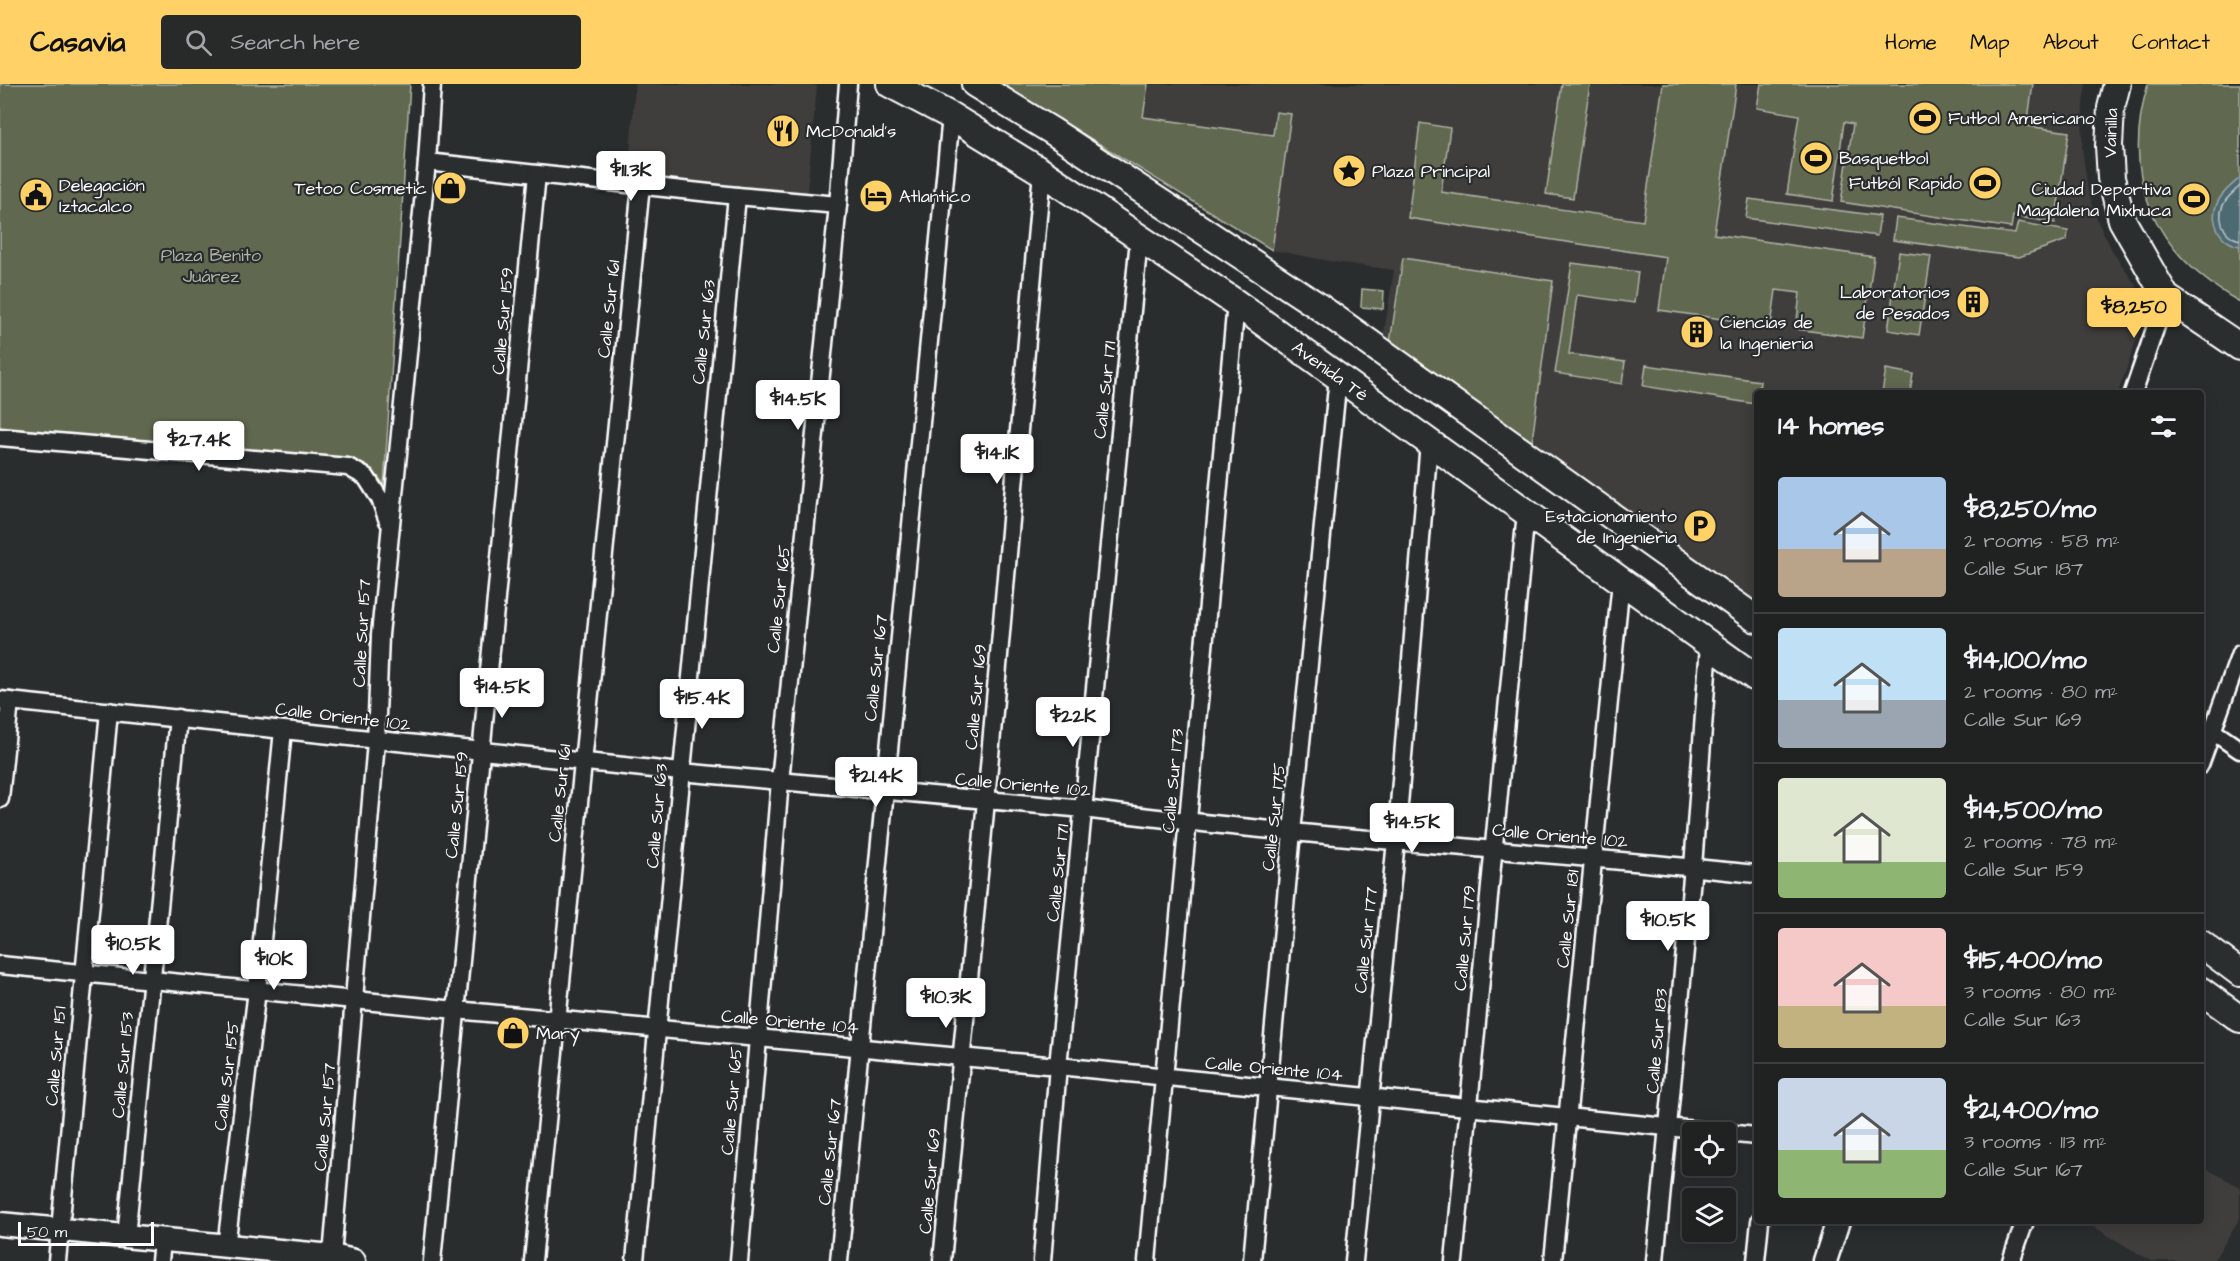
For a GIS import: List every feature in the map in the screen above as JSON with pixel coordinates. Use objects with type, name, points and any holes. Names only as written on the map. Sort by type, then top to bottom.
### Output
[{"type":"main road","name":"Avenida Té","points":[[891,84],[951,116],[1042,172],[1236,303],[1754,677]]},
{"type":"main road","points":[[975,84],[1052,131],[1315,304],[1754,618]]},
{"type":"main road","name":"Vainilla","points":[[2117,84],[2111,108],[2109,146],[2111,178],[2122,220],[2166,297],[2240,347]]},
{"type":"main road","points":[[2204,946],[2240,973]]},
{"type":"main road","points":[[2204,993],[2240,1018]]},
{"type":"street","name":"Calle Sur 157","points":[[343,1258],[355,999],[376,742],[380,634],[389,523],[427,162],[432,84]]},
{"type":"street","name":"Calle Sur 165","points":[[739,1261],[780,781],[848,84]]},
{"type":"street","name":"Calle Sur 167","points":[[839,1261],[883,792],[951,116]]},
{"type":"street","points":[[427,162],[838,205]]},
{"type":"street","name":"Calle Sur 169","points":[[942,1261],[1042,172]]},
{"type":"street","name":"Calle Sur 159","points":[[432,1261],[537,174]]},
{"type":"street","name":"Calle Sur 161","points":[[533,1261],[641,185]]},
{"type":"street","name":"Calle Sur 163","points":[[635,1261],[737,196]]},
{"type":"street","name":"Calle Sur 171","points":[[1042,1261],[1058,1066],[1139,239]]},
{"type":"street","points":[[2134,390],[2166,297]]},
{"type":"street","name":"Calle Sur 173","points":[[1147,1261],[1236,303]]},
{"type":"street","name":"Calle Sur 175","points":[[1252,1261],[1338,377]]},
{"type":"street","points":[[0,437],[348,467],[366,477],[380,500],[389,523]]},
{"type":"street","name":"Calle Sur 177","points":[[1354,1261],[1396,841],[1429,442]]},
{"type":"street","name":"Calle Sur 179","points":[[1454,1261],[1526,512]]},
{"type":"street","name":"Calle Sur 181","points":[[1553,1261],[1621,581]]},
{"type":"street","name":"Calle Sur 183","points":[[1655,1261],[1693,867],[1709,645]]},
{"type":"street","points":[[2204,752],[2240,654]]},
{"type":"street","points":[[0,799],[5,701]]},
{"type":"street","name":"Calle Oriente 102","points":[[5,701],[178,718],[376,742],[883,792],[1084,809],[1189,823],[1594,857],[1754,874]]},
{"type":"street","name":"Calle Sur 151","points":[[57,1261],[109,711]]},
{"type":"street","name":"Calle Sur 153","points":[[126,1237],[178,718]]},
{"type":"street","name":"Calle Sur 155","points":[[226,1247],[283,730]]},
{"type":"street","points":[[2211,730],[2240,750]]},
{"type":"street","name":"Calle Oriente 104","points":[[0,965],[355,999],[456,1011],[1058,1066],[1754,1136]]},
{"type":"street","points":[[0,1224],[126,1237],[161,1251],[226,1247],[261,1255],[343,1258]]},
{"type":"street","points":[[1756,1261],[1760,1224]]},
{"type":"street","points":[[1825,1261],[1837,1224]]},
{"type":"street","points":[[2011,1261],[2024,1224]]},
{"type":"shaded area","points":[[635,84],[812,84],[817,86],[806,201],[748,189],[628,183]]},
{"type":"shaded area","points":[[1002,84],[2086,84],[2083,103],[2082,148],[2088,190],[2098,222],[2114,254],[2146,300],[2146,313],[2119,390],[1754,390],[1754,603],[1382,345],[1394,270],[1272,250]]},
{"type":"shaded area","points":[[2204,1168],[2240,1187],[2240,1218],[2213,1261],[2151,1261],[2089,1224],[2204,1224]]},
{"type":"green space","name":"Plaza Benito Juárez","points":[[0,84],[410,84],[384,485],[369,469],[348,460],[0,428]]},
{"type":"green space","points":[[1002,84],[1148,84],[1143,117],[1273,135],[1276,112],[1291,114],[1272,250]]},
{"type":"green space","points":[[1562,84],[1590,84],[1573,198],[1546,194]]},
{"type":"green space","points":[[1663,84],[1736,84],[1714,234],[1874,257],[1862,338],[1796,329],[1800,293],[1776,290],[1771,326],[1659,310],[1666,257],[1408,218],[1420,123],[1450,128],[1441,192],[1643,221]]},
{"type":"green space","points":[[1761,84],[2033,84],[2027,126],[2069,132],[2055,223],[2013,216],[2011,228],[1841,202],[1853,124],[1844,122],[1833,201],[1787,194],[1799,115],[1757,108]]},
{"type":"green space","name":"Ciudad Deportiva Magdalena Mixhuca","points":[[2148,84],[2240,84],[2240,302],[2210,283],[2185,261],[2166,237],[2151,211],[2142,183],[2138,152],[2140,119]]},
{"type":"green space","points":[[1749,199],[1880,216],[1877,236],[1746,218]]},
{"type":"green space","points":[[1896,218],[2015,234],[2018,222],[2068,231],[2067,240],[2019,257],[1893,240]]},
{"type":"green space","points":[[1899,252],[1931,256],[1919,335],[1888,330]]},
{"type":"green space","points":[[1403,258],[1553,281],[1531,449],[1389,349]]},
{"type":"green space","points":[[1572,263],[1638,272],[1634,303],[1577,295],[1569,354],[1625,362],[1622,384],[1555,373]]},
{"type":"green space","points":[[1362,289],[1384,291],[1383,309],[1361,307]]},
{"type":"green space","points":[[1646,365],[1760,381],[1759,390],[1754,390],[1754,404],[1643,386]]},
{"type":"green space","points":[[1886,369],[1913,374],[1910,390],[1882,390]]},
{"type":"water","points":[[2240,178],[2240,246],[2232,244],[2221,234],[2215,221],[2215,213],[2222,195]]},
{"type":"place","name":"Futbol Americano","points":[[1925,118]]},
{"type":"place","name":"McDonald's","points":[[783,131]]},
{"type":"place","name":"Basquetbol","points":[[1816,158]]},
{"type":"place","name":"Plaza Principal","points":[[1349,171]]},
{"type":"place","name":"Futból Rapido","points":[[1985,183]]},
{"type":"place","name":"Tetoo Cosmetic","points":[[450,188]]},
{"type":"place","name":"Delegación Iztacalco","points":[[36,195]]},
{"type":"place","name":"Atlantico","points":[[876,196]]},
{"type":"place","name":"Ciudad Deportiva Magdalena Mixhuca","points":[[2194,199]]},
{"type":"place","name":"Laboratorios de Pesados","points":[[1973,302]]},
{"type":"place","name":"Ciencias de la Ingenieria","points":[[1697,332]]},
{"type":"place","name":"Estacionamiento de Ingenieria","points":[[1700,526]]},
{"type":"place","name":"Mary","points":[[513,1033]]}]
